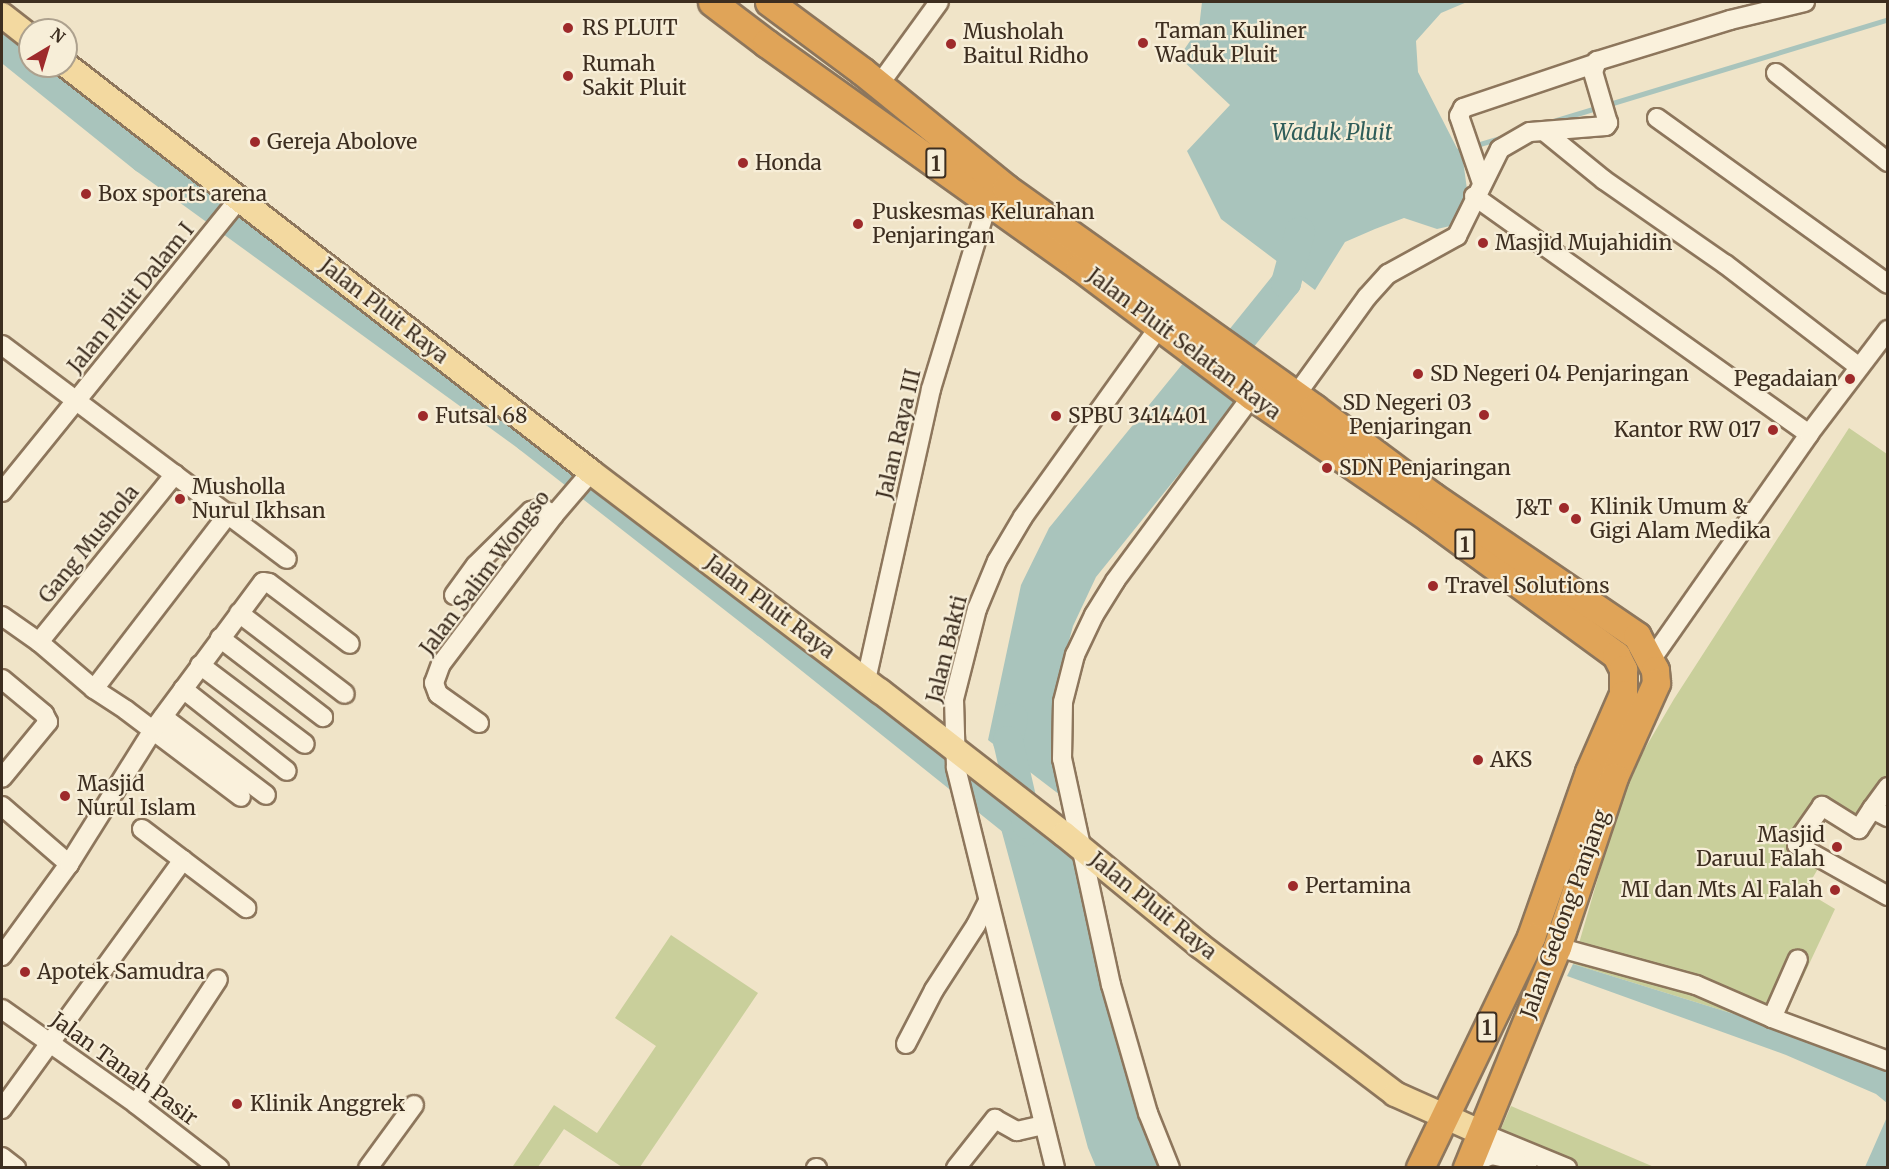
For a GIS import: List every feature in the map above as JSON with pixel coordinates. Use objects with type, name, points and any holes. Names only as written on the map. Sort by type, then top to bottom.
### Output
[{"type":"highway","name":"Jalan Pluit Selatan Raya","points":[[712,2],[766,44],[1254,386],[1429,518],[1602,644],[1616,655],[1623,669]]},
{"type":"highway","name":"Jalan Pluit Selatan Raya","points":[[769,2],[879,85],[1169,325]]},
{"type":"highway","name":"Jalan Pluit Selatan Raya","points":[[1254,386],[1296,395],[1432,496],[1626,628],[1636,636],[1651,660]]},
{"type":"highway","name":"Jalan Gedong Panjang","points":[[1468,1166],[1557,947],[1614,777],[1656,683],[1651,660]]},
{"type":"highway","name":"Jalan Gedong Panjang","points":[[1420,1167],[1531,937],[1589,772],[1623,694],[1623,669]]},
{"type":"main road","points":[[2,15],[18,28]]},
{"type":"main road","name":"Jalan Pluit Raya","points":[[78,75],[232,208],[584,480],[866,680],[953,748],[968,771],[1064,834],[1199,945],[1395,1094],[1482,1133]]},
{"type":"street","points":[[879,85],[939,2]]},
{"type":"street","points":[[1805,2],[1730,20],[1594,64],[1463,108],[1459,116],[1478,190],[1809,434]]},
{"type":"street","points":[[1296,395],[1367,297],[1388,274],[1457,236],[1500,149],[1530,132],[1606,126],[1608,119],[1598,90],[1594,64]]},
{"type":"street","points":[[1776,73],[1887,162]]},
{"type":"street","points":[[1657,118],[1887,284]]},
{"type":"street","points":[[1545,132],[1604,180],[1725,264],[1858,366]]},
{"type":"street","name":"Jalan Raya III","points":[[866,680],[931,389],[988,201]]},
{"type":"street","name":"Jalan Pluit Dalam I","points":[[2,492],[232,208]]},
{"type":"street","name":"Jalan Bakti","points":[[953,748],[954,699],[977,609],[997,561],[1023,517],[1169,325]]},
{"type":"street","points":[[1651,660],[1809,434],[1887,330]]},
{"type":"street","points":[[2,345],[78,399],[287,559]]},
{"type":"street","points":[[1170,1167],[1148,1113],[1114,996],[1062,759],[1063,702],[1075,655],[1094,615],[1115,581],[1254,386]]},
{"type":"street","name":"Gang Mushola","points":[[39,642],[175,474]]},
{"type":"street","name":"Jalan Salim Wongso","points":[[479,723],[438,694],[434,683],[441,664],[554,515],[584,480]]},
{"type":"street","points":[[454,595],[476,565],[533,510],[542,508],[554,515]]},
{"type":"street","points":[[94,689],[229,513]]},
{"type":"street","points":[[2,956],[69,864],[158,724],[263,582],[269,583],[350,644]]},
{"type":"street","points":[[239,612],[345,694]]},
{"type":"street","points":[[2,615],[39,642],[94,689],[158,724],[266,795]]},
{"type":"street","points":[[220,638],[323,717]]},
{"type":"street","points":[[200,665],[305,744]]},
{"type":"street","points":[[2,679],[44,714],[48,722],[2,778]]},
{"type":"street","points":[[183,689],[287,771]]},
{"type":"street","points":[[158,724],[241,797]]},
{"type":"street","points":[[968,771],[966,813],[1055,1167]]},
{"type":"street","points":[[1887,788],[1880,813],[1859,829],[1822,806],[1798,840],[1797,845],[1818,860],[1887,896]]},
{"type":"street","points":[[2,806],[69,864]]},
{"type":"street","points":[[142,829],[246,908]]},
{"type":"street","points":[[2,1109],[183,860]]},
{"type":"street","points":[[906,1044],[934,990],[976,925],[988,901]]},
{"type":"street","points":[[1557,947],[1696,985],[1772,1018],[1887,1057]]},
{"type":"street","points":[[1772,1018],[1798,959]]},
{"type":"street","points":[[136,1104],[218,979]]},
{"type":"street","name":"Jalan Tanah Pasir","points":[[2,1009],[136,1104],[219,1167]]},
{"type":"street","points":[[369,1167],[414,1105]]},
{"type":"street","points":[[956,1167],[995,1119],[1017,1131],[1043,1125]]},
{"type":"street","points":[[1482,1133],[1568,1167]]},
{"type":"street","points":[[1468,1166],[1491,1155],[1507,1158],[1528,1167]]},
{"type":"street","points":[[2,1157],[16,1167]]},
{"type":"green space","points":[[1849,428],[1887,454],[1887,796],[1867,826],[1826,798],[1797,842],[1823,860],[1805,891],[1835,909],[1779,1028],[1573,964],[1626,781],[1674,699]]},
{"type":"green space","points":[[671,935],[758,993],[640,1167],[622,1167],[564,1129],[538,1167],[513,1166],[554,1105],[597,1133],[656,1046],[615,1018]]},
{"type":"green space","points":[[1511,1106],[1654,1167],[1546,1167],[1494,1145]]},
{"type":"water","name":"Waduk Pluit","points":[[1202,2],[1467,2],[1441,13],[1416,41],[1418,72],[1463,160],[1469,204],[1459,224],[1437,229],[1404,218],[1345,242],[1315,290],[1221,219],[1187,151],[1230,105],[1179,57],[1199,28]]},
{"type":"water","points":[[1189,356],[1243,395],[1096,577],[1073,626],[1062,667],[1057,714],[1060,795],[988,740],[1021,585],[1049,528]]},
{"type":"water","points":[[991,792],[1072,852],[1083,902],[1142,1117],[1163,1167],[1096,1167],[1088,1148]]},
{"type":"water","points":[[1573,964],[1779,1028],[1887,1068],[1887,1103],[1876,1094],[1786,1055],[1567,976]]},
{"type":"water","points":[[1887,1117],[1887,1167],[1865,1167]]},
{"type":"waterway","points":[[1550,122],[1888,19]]},
{"type":"waterway","points":[[2,44],[144,158],[529,438],[766,623],[1026,831]]},
{"type":"waterway","points":[[1453,152],[1510,135]]},
{"type":"waterway","points":[[1216,370],[1286,283],[1300,232]]},
{"type":"waterway","points":[[1013,718],[1008,741],[1027,824]]},
{"type":"place","name":"RS PLUIT","points":[[568,28]]},
{"type":"place","name":"Taman Kuliner Waduk Pluit","points":[[1143,43]]},
{"type":"place","name":"Musholah Baitul Ridho","points":[[951,44]]},
{"type":"place","name":"Rumah Sakit Pluit","points":[[568,76]]},
{"type":"place","name":"Gereja Abolove","points":[[255,142]]},
{"type":"place","name":"Honda","points":[[743,163]]},
{"type":"place","name":"Box sports arena","points":[[86,194]]},
{"type":"place","name":"Puskesmas Kelurahan Penjaringan","points":[[858,224]]},
{"type":"place","name":"Masjid Mujahidin","points":[[1483,243]]},
{"type":"place","name":"SD Negeri 04 Penjaringan","points":[[1418,374]]},
{"type":"place","name":"Pegadaian","points":[[1850,379]]},
{"type":"place","name":"SD Negeri 03 Penjaringan","points":[[1484,415]]},
{"type":"place","name":"Futsal 68","points":[[423,416]]},
{"type":"place","name":"SPBU 3414401","points":[[1056,416]]},
{"type":"place","name":"Kantor RW 017","points":[[1773,430]]},
{"type":"place","name":"SDN Penjaringan","points":[[1327,468]]},
{"type":"place","name":"Musholla Nurul Ikhsan","points":[[180,499]]},
{"type":"place","name":"J&T","points":[[1564,508]]},
{"type":"place","name":"Klinik Umum & Gigi Alam Medika","points":[[1576,519]]},
{"type":"place","name":"Travel Solutions","points":[[1433,586]]},
{"type":"place","name":"AKS","points":[[1478,760]]},
{"type":"place","name":"Masjid Nurul Islam","points":[[65,796]]},
{"type":"place","name":"Masjid Daruul Falah","points":[[1837,847]]},
{"type":"place","name":"Pertamina","points":[[1293,886]]},
{"type":"place","name":"MI dan Mts Al Falah","points":[[1835,890]]},
{"type":"place","name":"Apotek Samudra","points":[[25,972]]},
{"type":"place","name":"Klinik Anggrek","points":[[237,1104]]}]
